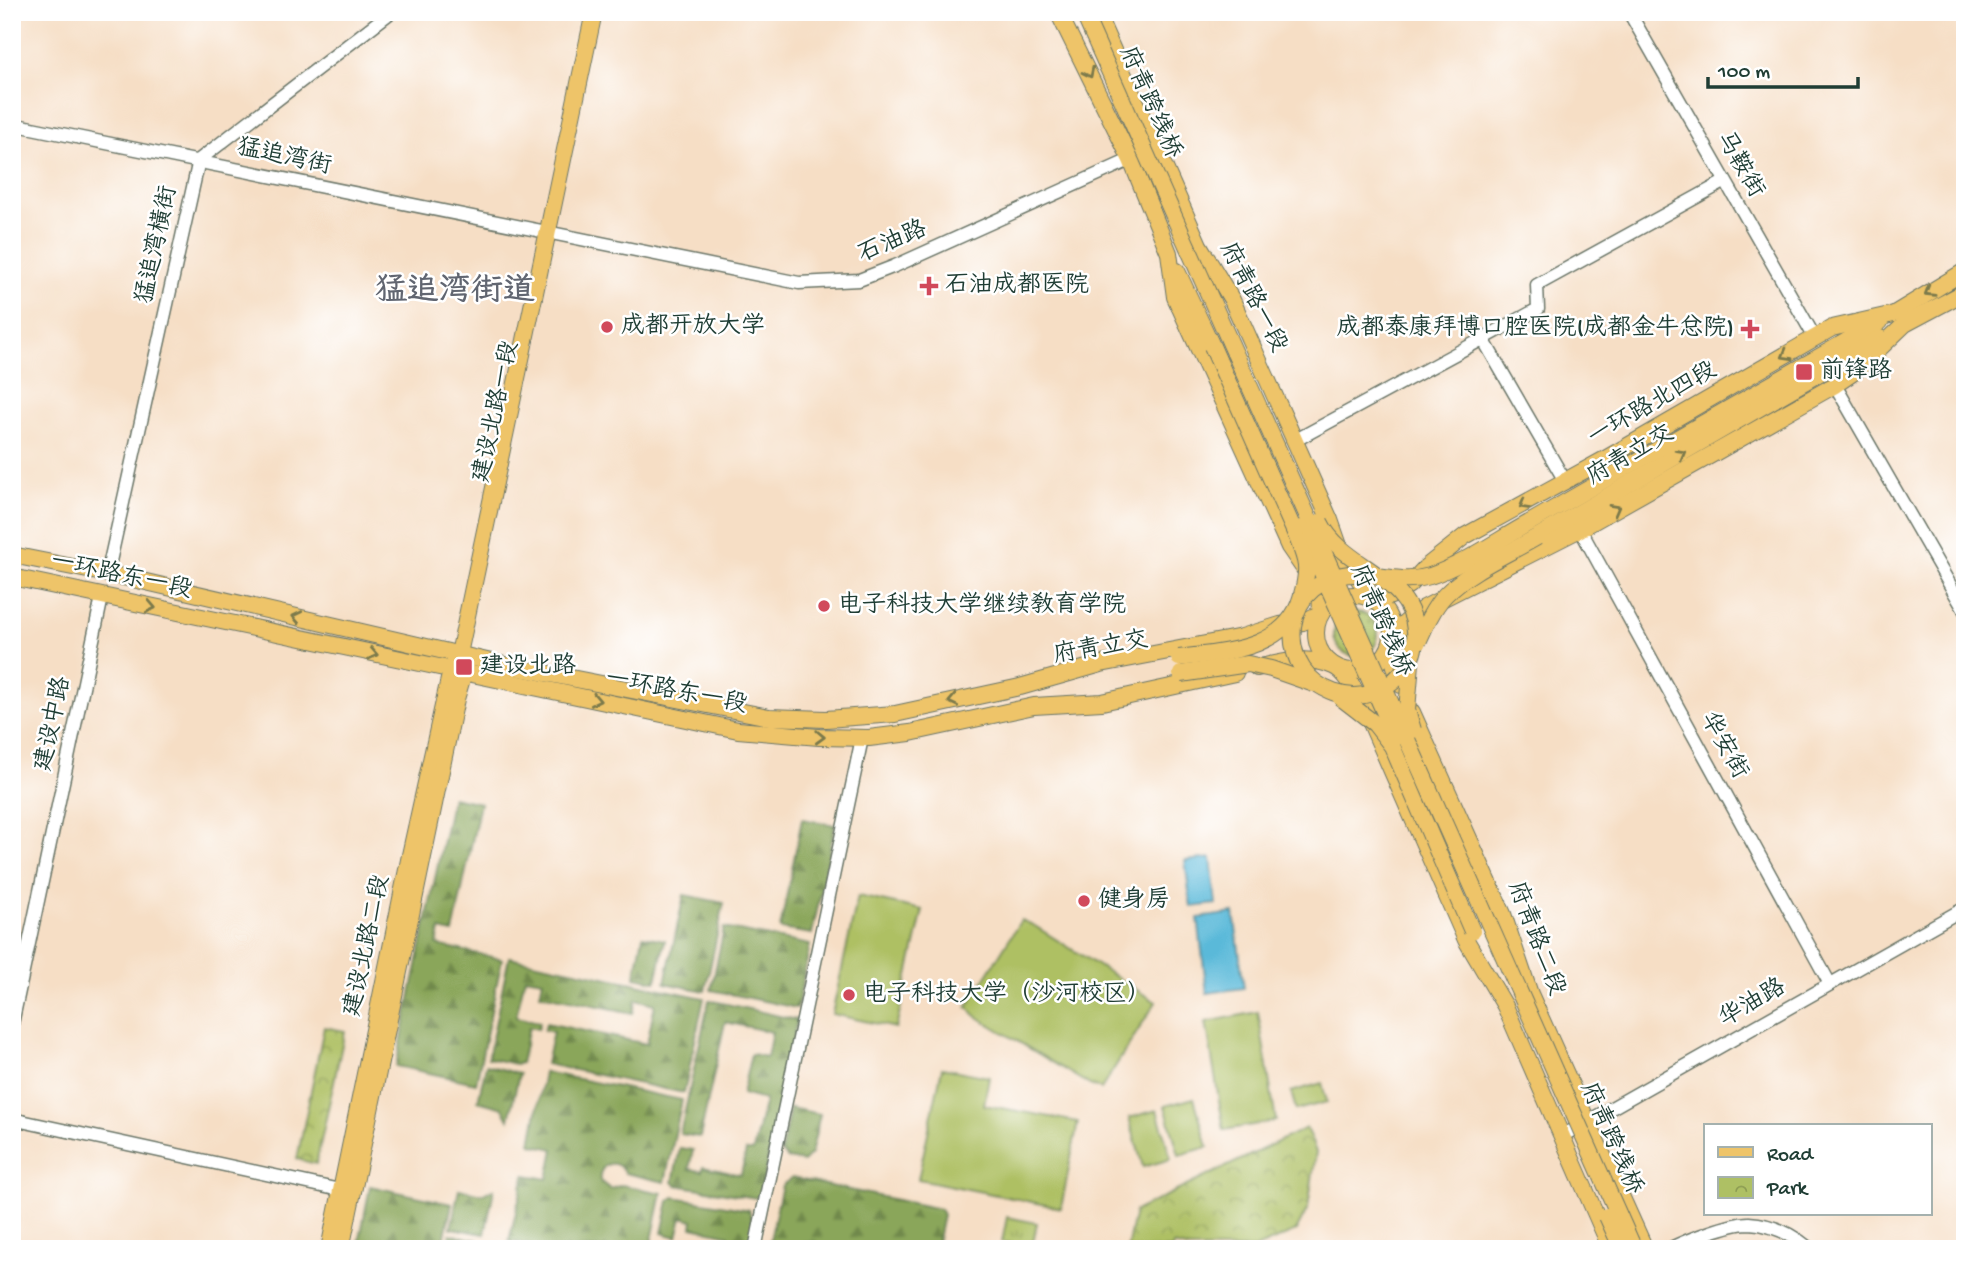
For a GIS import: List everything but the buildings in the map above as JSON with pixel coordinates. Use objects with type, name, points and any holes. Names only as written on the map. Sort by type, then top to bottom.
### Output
[{"type":"main road","name":"建设北路一段","points":[[464,655],[552,234],[594,12]]},
{"type":"main road","name":"建设北路一段","points":[[552,234],[605,12]]},
{"type":"main road","points":[[1058,12],[1131,160],[1168,253],[1175,297],[1289,547],[1320,592],[1321,613]]},
{"type":"main road","name":"府青跨线桥","points":[[1076,12],[1622,1249]]},
{"type":"main road","name":"府青跨线桥","points":[[1083,12],[1634,1249]]},
{"type":"main road","name":"府青路一段","points":[[1096,12],[1199,245],[1232,300],[1330,520],[1344,560],[1375,600]]},
{"type":"main road","name":"府青立交","points":[[1199,245],[1208,275],[1286,452],[1323,528],[1338,547],[1377,577],[1394,586],[1407,601],[1415,620],[1416,640],[1411,659],[1407,710],[1413,730],[1530,994]]},
{"type":"main road","name":"府青立交","points":[[1168,253],[1212,346],[1296,536],[1306,565],[1306,583],[1293,624],[1297,659],[1307,674],[1320,686],[1336,694],[1354,696],[1372,694],[1388,686],[1402,674],[1426,624],[1444,597],[1461,580],[1533,530],[1900,319]]},
{"type":"main road","name":"一环路北四段","points":[[1392,643],[1401,625],[1424,608],[1580,529],[1835,385],[1857,370],[1900,319],[1965,271]]},
{"type":"main road","name":"一环路北四段","points":[[1375,600],[1391,596],[1409,585],[1426,567],[1465,537],[1832,328],[1900,319],[1965,292]]},
{"type":"main road","name":"府青立交","points":[[1020,687],[1180,666],[1238,650],[1280,632],[1309,592],[1332,577],[1359,573],[1407,579],[1429,576],[1533,530]]},
{"type":"main road","name":"一环路东一段","points":[[12,555],[524,668],[769,717],[814,719],[895,714],[1020,687],[1101,664],[1242,637],[1280,625],[1303,622],[1321,613]]},
{"type":"main road","name":"一环路东一段","points":[[12,577],[738,730],[819,737],[862,738],[910,733],[1034,706],[1102,702],[1292,660],[1335,666]]},
{"type":"main road","points":[[1335,666],[1346,671],[1369,669],[1387,654],[1392,643],[1391,619],[1375,600],[1352,594],[1329,603],[1317,624],[1319,648],[1326,659],[1351,684],[1363,705],[1466,940],[1505,1006]]},
{"type":"main road","name":"府青路二段","points":[[1392,643],[1394,663],[1404,692],[1503,914],[1530,994],[1645,1249]]},
{"type":"main road","name":"建设北路二段","points":[[329,1249],[347,1191],[457,671],[464,655]]},
{"type":"main road","points":[[1034,706],[1180,666],[1248,664],[1320,686],[1349,702],[1375,724],[1392,746],[1611,1249]]},
{"type":"main road","points":[[520,685],[524,668]]},
{"type":"main road","name":"建设北路二段","points":[[341,1249],[347,1191]]},
{"type":"street","name":"猛追湾横街","points":[[107,575],[199,160],[391,12]]},
{"type":"street","name":"马鞍街","points":[[1629,12],[1815,338]]},
{"type":"street","name":"猛追湾街","points":[[12,124],[552,234]]},
{"type":"street","name":"石油路","points":[[552,234],[790,282],[859,280],[1157,148]]},
{"type":"street","points":[[1294,441],[1538,309],[1537,285],[1724,182]]},
{"type":"street","points":[[1483,339],[1565,481]]},
{"type":"street","points":[[1835,385],[1965,611]]},
{"type":"street","name":"华安街","points":[[1580,529],[1830,984]]},
{"type":"street","name":"建设中路","points":[[12,1024],[102,597]]},
{"type":"street","points":[[755,1249],[862,738]]},
{"type":"street","name":"华油路","points":[[1562,1136],[1965,908]]},
{"type":"street","points":[[12,1119],[347,1191]]},
{"type":"street","points":[[1669,1249],[1692,1237],[1748,1223],[1794,1235],[1810,1249]]},
{"type":"green space","points":[[1356,612],[1371,619],[1378,634],[1371,649],[1356,656],[1341,649],[1334,634],[1341,619]]},
{"type":"green space","points":[[452,797],[480,803],[453,933],[440,930],[437,945],[502,959],[476,1083],[396,1066]]},
{"type":"green space","points":[[802,819],[835,825],[812,934],[780,929]]},
{"type":"green space","points":[[684,895],[724,903],[705,991],[665,983]]},
{"type":"green space","points":[[858,896],[923,910],[896,1028],[832,1014]]},
{"type":"green space","points":[[1021,920],[1156,1002],[1101,1089],[976,1016],[967,1007]]},
{"type":"green space","points":[[724,928],[810,945],[797,1008],[711,990]]},
{"type":"green space","points":[[643,936],[665,940],[656,981],[635,977]]},
{"type":"green space","points":[[509,957],[704,998],[684,1093],[546,1064],[553,1032],[544,1030],[546,1023],[647,1044],[655,1004],[636,999],[633,1013],[540,994],[543,980],[525,977],[516,1017],[540,1022],[538,1029],[529,1027],[521,1063],[488,1058]]},
{"type":"green space","points":[[709,1000],[797,1020],[760,1196],[756,1198],[676,1185],[673,1182],[680,1148],[693,1150],[689,1169],[702,1171],[703,1167],[741,1175],[746,1151],[753,1151],[765,1100],[742,1094],[751,1054],[767,1057],[772,1032],[725,1022],[700,1137],[680,1134]]},
{"type":"green space","points":[[1258,1012],[1276,1121],[1224,1130],[1206,1022]]},
{"type":"green space","points":[[324,1027],[345,1031],[316,1164],[297,1159]]},
{"type":"green space","points":[[486,1065],[519,1074],[509,1119],[503,1108],[478,1101]]},
{"type":"green space","points":[[942,1068],[989,1077],[984,1105],[1078,1122],[1061,1208],[918,1179]]},
{"type":"green space","points":[[544,1072],[682,1100],[665,1182],[625,1173],[613,1164],[605,1166],[600,1175],[600,1181],[610,1189],[622,1185],[662,1193],[650,1249],[547,1249],[509,1241],[525,1175],[548,1179],[554,1149],[531,1144]]},
{"type":"green space","points":[[1322,1083],[1327,1102],[1296,1110],[1291,1092]]},
{"type":"green space","points":[[1194,1098],[1208,1147],[1179,1155],[1165,1106]]},
{"type":"green space","points":[[790,1108],[820,1114],[811,1154],[803,1162],[788,1159],[781,1152]]},
{"type":"green space","points":[[1157,1110],[1171,1159],[1143,1167],[1129,1118]]},
{"type":"green space","points":[[1306,1128],[1316,1152],[1308,1208],[1296,1231],[1254,1249],[1189,1249],[1173,1245],[1172,1249],[1127,1249],[1135,1211]]},
{"type":"green space","points":[[792,1178],[940,1209],[943,1215],[936,1249],[817,1249],[816,1242],[813,1241],[805,1243],[800,1249],[768,1249],[782,1185]]},
{"type":"green space","points":[[370,1186],[452,1204],[442,1249],[358,1249]]},
{"type":"green space","points":[[459,1189],[483,1194],[494,1189],[485,1234],[451,1228]]},
{"type":"green space","points":[[674,1197],[749,1210],[754,1226],[749,1249],[726,1249],[729,1235],[692,1227],[693,1220],[682,1217],[677,1237],[662,1233],[669,1201]]},
{"type":"green space","points":[[1007,1217],[1037,1223],[1032,1248],[1002,1242]]},
{"type":"green space","points":[[450,1234],[478,1240],[478,1243],[483,1244],[482,1249],[447,1249]]},
{"type":"water","points":[[1211,858],[1216,904],[1191,907],[1185,861]]},
{"type":"water","points":[[1234,913],[1244,988],[1207,993],[1198,918]]},
{"type":"place","name":"石油成都医院","points":[[929,286]]},
{"type":"place","name":"成都开放大学","points":[[607,327]]},
{"type":"place","name":"成都泰康拜博口腔医院(成都金牛总院)","points":[[1750,329]]},
{"type":"place","name":"前锋路","points":[[1804,372]]},
{"type":"place","name":"电子科技大学继续教育学院","points":[[824,606]]},
{"type":"place","name":"建设北路","points":[[464,667]]},
{"type":"place","name":"健身房","points":[[1084,901]]},
{"type":"place","name":"电子科技大学（沙河校区）","points":[[849,995]]},
{"type":"district","name":"猛追湾街道","points":[[455,293]]}]
